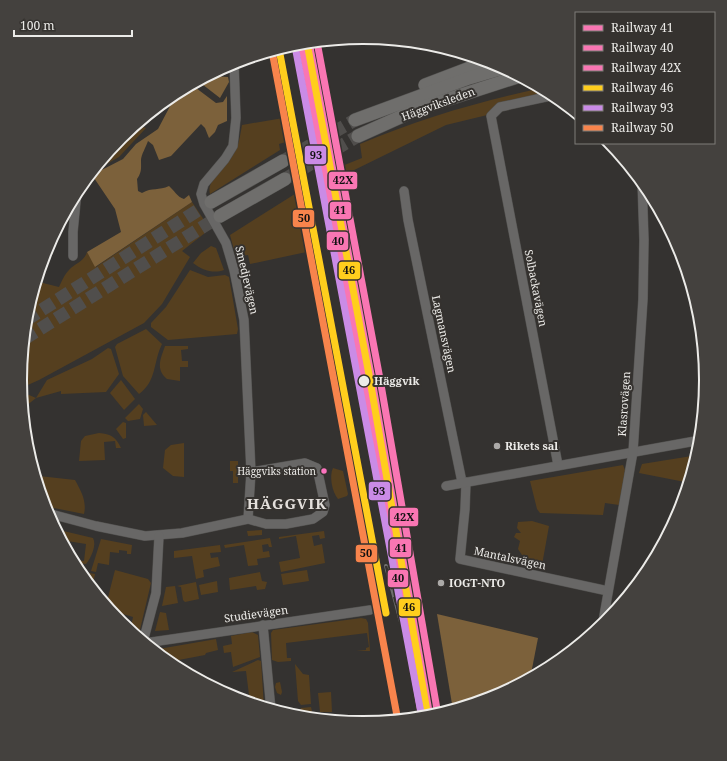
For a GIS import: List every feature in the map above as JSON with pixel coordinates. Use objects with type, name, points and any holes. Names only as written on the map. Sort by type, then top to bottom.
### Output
[{"type":"highway","name":"Häggviksleden","points":[[478,65],[424,85],[360,117],[494,71]]},
{"type":"highway","name":"Häggviksleden","points":[[358,136],[418,109],[511,79]]},
{"type":"highway","points":[[459,95],[520,83]]},
{"type":"highway","points":[[211,202],[283,161]]},
{"type":"highway","points":[[220,216],[285,179]]},
{"type":"street","name":"Smedjevägen","points":[[234,70],[236,118],[233,146],[225,159],[204,184],[202,194],[204,204],[226,243],[234,270],[244,320],[251,472],[248,519]]},
{"type":"street","name":"Solbackavägen","points":[[544,97],[500,107],[490,116],[558,465]]},
{"type":"street","name":"Lagmansvägen","points":[[404,191],[408,220],[464,482]]},
{"type":"street","name":"Klasrovägen","points":[[604,615],[633,452],[643,299],[644,240],[642,193]]},
{"type":"street","points":[[73,256],[75,207]]},
{"type":"street","points":[[446,486],[695,441]]},
{"type":"street","points":[[56,515],[128,533],[159,536],[182,533],[248,519],[266,524],[286,524],[313,519],[323,512],[325,505],[317,468],[313,465],[305,463],[251,472]]},
{"type":"street","name":"Mantalsvägen","points":[[464,482],[465,509],[460,559],[608,590]]},
{"type":"street","points":[[145,636],[156,592],[159,536]]},
{"type":"street","name":"Studievägen","points":[[152,641],[370,610]]},
{"type":"street","points":[[263,625],[270,704]]},
{"type":"shaded area","points":[[220,77],[228,77],[229,82],[220,98],[203,85]]},
{"type":"shaded area","points":[[196,88],[216,103],[223,102],[227,96],[227,121],[218,125],[215,132],[209,138],[205,128],[201,124],[171,156],[159,160],[153,145],[148,141],[142,156],[141,168],[137,179],[138,191],[142,193],[169,186],[177,195],[184,199],[189,195],[192,202],[95,267],[87,252],[121,232],[115,209],[95,179],[102,170],[123,159],[136,144],[158,129],[170,106]]},
{"type":"shaded area","points":[[534,90],[549,100],[446,125],[344,175],[342,166],[362,158],[360,144],[427,119]]},
{"type":"shaded area","points":[[295,116],[299,138],[279,144],[280,150],[210,194],[211,183],[230,160],[237,148],[242,125]]},
{"type":"shaded area","points":[[142,128],[146,128],[119,157],[107,164]]},
{"type":"shaded area","points":[[306,187],[316,250],[250,264],[248,255],[236,257],[230,235]]},
{"type":"shaded area","points":[[192,202],[210,229],[182,251],[190,257],[162,304],[144,323],[27,385],[28,358],[33,315],[41,283],[59,287],[67,272],[84,258],[87,252],[96,267]]},
{"type":"shaded area","points":[[211,246],[216,248],[224,270],[216,272],[208,271],[193,263],[201,253]]},
{"type":"shaded area","points":[[190,270],[208,277],[225,275],[229,277],[238,329],[237,334],[168,340],[151,327],[151,323],[166,307]]},
{"type":"shaded area","points":[[146,329],[162,344],[152,377],[145,389],[139,394],[123,376],[115,347],[117,344]]},
{"type":"shaded area","points":[[165,346],[188,346],[188,349],[181,350],[182,361],[188,361],[188,367],[180,367],[180,381],[167,379],[161,371],[160,363]]},
{"type":"shaded area","points":[[108,348],[111,349],[119,374],[106,392],[61,394],[61,391],[36,398],[47,380],[92,359]]},
{"type":"shaded area","points":[[121,380],[135,399],[124,410],[110,393]]},
{"type":"shaded area","points":[[28,395],[36,398],[28,404]]},
{"type":"shaded area","points":[[139,404],[143,409],[140,419],[128,421],[125,418]]},
{"type":"shaded area","points":[[146,412],[157,425],[144,426],[143,415]]},
{"type":"shaded area","points":[[123,422],[126,423],[126,438],[123,439],[116,429]]},
{"type":"shaded area","points":[[99,433],[107,434],[113,437],[121,448],[116,448],[115,441],[104,442],[105,460],[79,461],[81,441],[85,436]]},
{"type":"shaded area","points":[[184,443],[184,477],[173,476],[163,468],[165,450],[171,445]]},
{"type":"shaded area","points":[[692,456],[684,482],[639,473],[642,464]]},
{"type":"shaded area","points":[[230,461],[238,461],[238,483],[233,483],[233,471],[230,471]]},
{"type":"shaded area","points":[[623,465],[625,470],[619,505],[605,503],[603,515],[540,513],[537,509],[530,481]]},
{"type":"shaded area","points":[[333,468],[343,471],[348,494],[347,496],[338,499],[332,484],[331,475]]},
{"type":"shaded area","points":[[41,476],[75,480],[84,500],[84,514],[52,508]]},
{"type":"shaded area","points":[[532,521],[549,526],[542,565],[530,562],[527,556],[522,555],[518,549],[520,541],[514,537],[516,533],[521,533],[517,528],[518,522]]},
{"type":"shaded area","points":[[262,530],[262,535],[248,536],[247,531]]},
{"type":"shaded area","points":[[63,531],[93,538],[94,548],[90,558],[86,564],[82,564],[80,560],[84,561],[86,544],[68,541]]},
{"type":"shaded area","points":[[324,531],[325,538],[320,539],[319,535],[312,536],[314,546],[322,544],[325,563],[281,572],[279,562],[300,558],[296,536],[279,539],[279,537]]},
{"type":"shaded area","points":[[270,538],[272,547],[269,547],[268,544],[262,545],[263,552],[269,551],[270,557],[257,559],[258,565],[248,566],[244,545],[225,548],[224,545]]},
{"type":"shaded area","points":[[101,539],[132,545],[131,554],[127,554],[127,551],[119,550],[119,553],[110,552],[109,565],[98,563],[96,572],[91,571]]},
{"type":"shaded area","points":[[220,545],[221,552],[210,553],[211,558],[218,557],[220,566],[203,570],[204,577],[196,579],[192,556],[174,558],[174,551]]},
{"type":"shaded area","points":[[115,570],[148,579],[151,583],[140,631],[132,623],[133,617],[122,614],[108,598]]},
{"type":"shaded area","points":[[307,570],[309,581],[283,585],[281,574]]},
{"type":"shaded area","points":[[260,572],[262,581],[267,582],[265,589],[257,590],[256,586],[230,590],[229,578]]},
{"type":"shaded area","points":[[89,574],[95,574],[94,580]]},
{"type":"shaded area","points":[[217,581],[218,592],[201,595],[199,585]]},
{"type":"shaded area","points":[[196,582],[199,599],[185,602],[183,600],[181,587],[177,586]]},
{"type":"shaded area","points":[[175,586],[178,603],[162,606],[166,587]]},
{"type":"shaded area","points":[[160,612],[166,613],[169,630],[155,631]]},
{"type":"shaded area","points":[[437,614],[538,638],[531,672],[492,691],[452,706]]},
{"type":"shaded area","points":[[361,618],[366,619],[368,623],[370,651],[356,651],[366,650],[366,648],[369,647],[367,633],[286,643],[287,658],[291,658],[291,661],[278,662],[272,660],[271,633],[273,630]]},
{"type":"shaded area","points":[[252,632],[258,635],[260,657],[233,667],[231,652],[224,653],[223,646],[232,644],[231,636]]},
{"type":"shaded area","points":[[216,639],[218,650],[206,653],[205,655],[177,660],[161,649]]},
{"type":"shaded area","points":[[258,660],[261,661],[264,702],[249,697],[246,671],[232,672]]},
{"type":"shaded area","points":[[295,664],[303,674],[309,675],[311,704],[301,705],[298,701]]},
{"type":"shaded area","points":[[280,682],[282,692],[281,695],[277,693],[275,687],[276,683]]},
{"type":"shaded area","points":[[331,692],[332,712],[320,712],[318,693]]},
{"type":"shaded area","points":[[311,707],[312,711],[310,713],[300,711],[301,708]]},
{"type":"tunnel","points":[[283,161],[355,120]]},
{"type":"tunnel","points":[[285,179],[358,136]]},
{"type":"tunnel","points":[[33,316],[211,202]]},
{"type":"tunnel","points":[[30,335],[220,216]]},
{"type":"railway","points":[[409,565],[414,622]]},
{"type":"railway","points":[[386,566],[401,622]]},
{"type":"rail line","name":"42X","points":[[318,47],[380,379],[437,709]]},
{"type":"rail line","name":"41","points":[[310,48],[372,380],[429,711]]},
{"type":"rail line","name":"40","points":[[302,49],[364,381],[421,712]]},
{"type":"rail line","name":"46","points":[[308,49],[370,380],[427,711]]},
{"type":"rail line","name":"93","points":[[296,50],[421,712]]},
{"type":"rail line","name":"46","points":[[280,54],[386,613]]},
{"type":"rail line","name":"50","points":[[273,56],[397,715]]},
{"type":"place","name":"Häggvik","points":[[364,381]]},
{"type":"place","name":"Rikets sal","points":[[497,446]]},
{"type":"place","name":"Häggviks station","points":[[324,471]]},
{"type":"place","name":"IOGT-NTO","points":[[441,583]]},
{"type":"district","name":"HÄGGVIK","points":[[287,504]]}]
